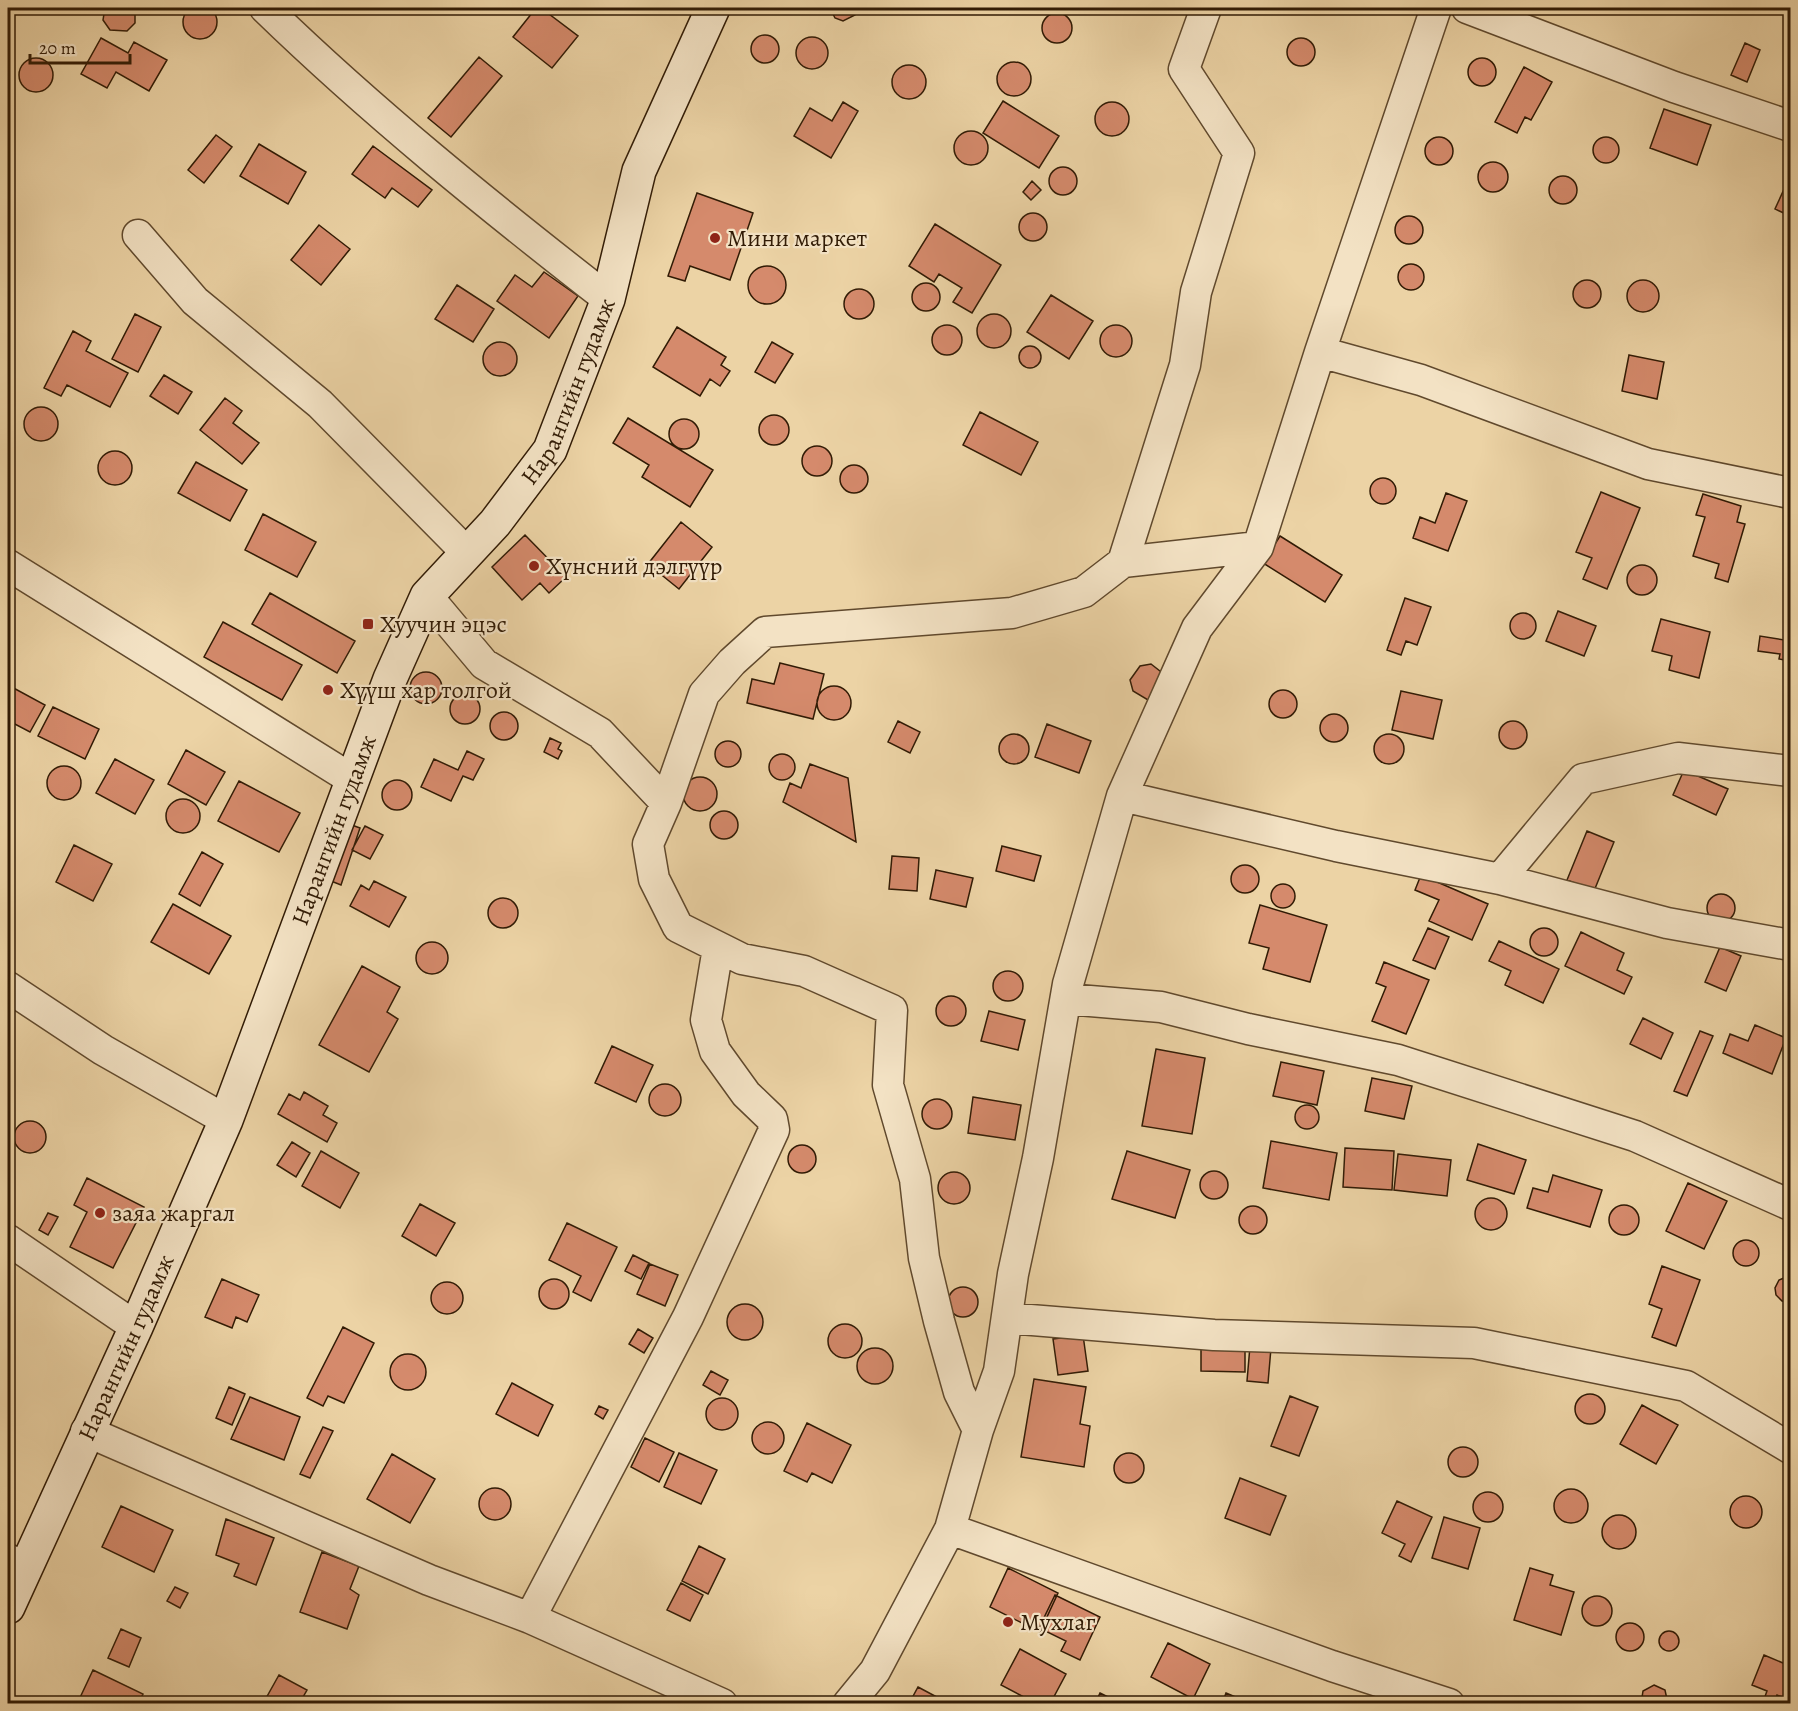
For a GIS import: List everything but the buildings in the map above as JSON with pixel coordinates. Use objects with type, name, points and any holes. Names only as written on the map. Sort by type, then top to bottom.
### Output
[{"type":"main road","name":"Нарангийн гудамж","points":[[8,1607],[16,1566],[86,1431],[136,1327],[226,1119],[390,679],[427,596],[495,523],[550,450],[608,298],[639,171],[713,8]]},
{"type":"street","points":[[265,8],[319,60],[523,232],[608,298]]},
{"type":"street","points":[[1124,562],[1185,365],[1196,292],[1239,153],[1184,69],[1206,8]]},
{"type":"street","points":[[848,1704],[875,1671],[950,1529],[978,1430],[999,1371],[1066,999],[1122,796],[1197,628],[1258,547],[1320,352],[1436,8]]},
{"type":"street","points":[[1467,8],[1674,87],[1791,126]]},
{"type":"street","points":[[138,235],[195,301],[320,404],[467,553]]},
{"type":"street","points":[[1320,352],[1421,380],[1648,464],[1791,493]]},
{"type":"street","points":[[978,1430],[959,1392],[939,1321],[924,1258],[915,1179],[888,1085],[892,1010],[804,971],[742,959],[678,927],[654,879],[648,844],[666,802],[704,694],[732,662],[765,632],[1012,613],[1084,592],[1124,562],[1258,547]]},
{"type":"street","points":[[8,565],[353,780]]},
{"type":"street","points":[[427,596],[484,664],[600,733],[666,802]]},
{"type":"street","points":[[1500,879],[1583,779],[1678,758],[1791,771]]},
{"type":"street","points":[[1122,796],[1336,846],[1500,879],[1666,923],[1791,945]]},
{"type":"street","points":[[530,1618],[688,1317],[774,1130],[772,1119],[746,1094],[715,1051],[706,1020],[717,948]]},
{"type":"street","points":[[8,987],[103,1050],[226,1119]]},
{"type":"street","points":[[1066,999],[1161,1007],[1248,1029],[1398,1060],[1635,1136],[1791,1205]]},
{"type":"street","points":[[8,1240],[136,1327]]},
{"type":"street","points":[[1007,1318],[1214,1335],[1474,1343],[1686,1386],[1791,1448]]},
{"type":"street","points":[[86,1431],[429,1580],[530,1618],[722,1704]]},
{"type":"street","points":[[950,1529],[1332,1666],[1449,1704]]},
{"type":"place","name":"Мини маркет","points":[[715,238]]},
{"type":"place","name":"Хүнсний дэлгүүр","points":[[534,566]]},
{"type":"place","name":"Хуучин эцэс","points":[[368,624]]},
{"type":"place","name":"Хүүш хар толгой","points":[[328,690]]},
{"type":"place","name":"заяа жаргал","points":[[100,1213]]},
{"type":"place","name":"Мухлаг","points":[[1008,1622]]}]
